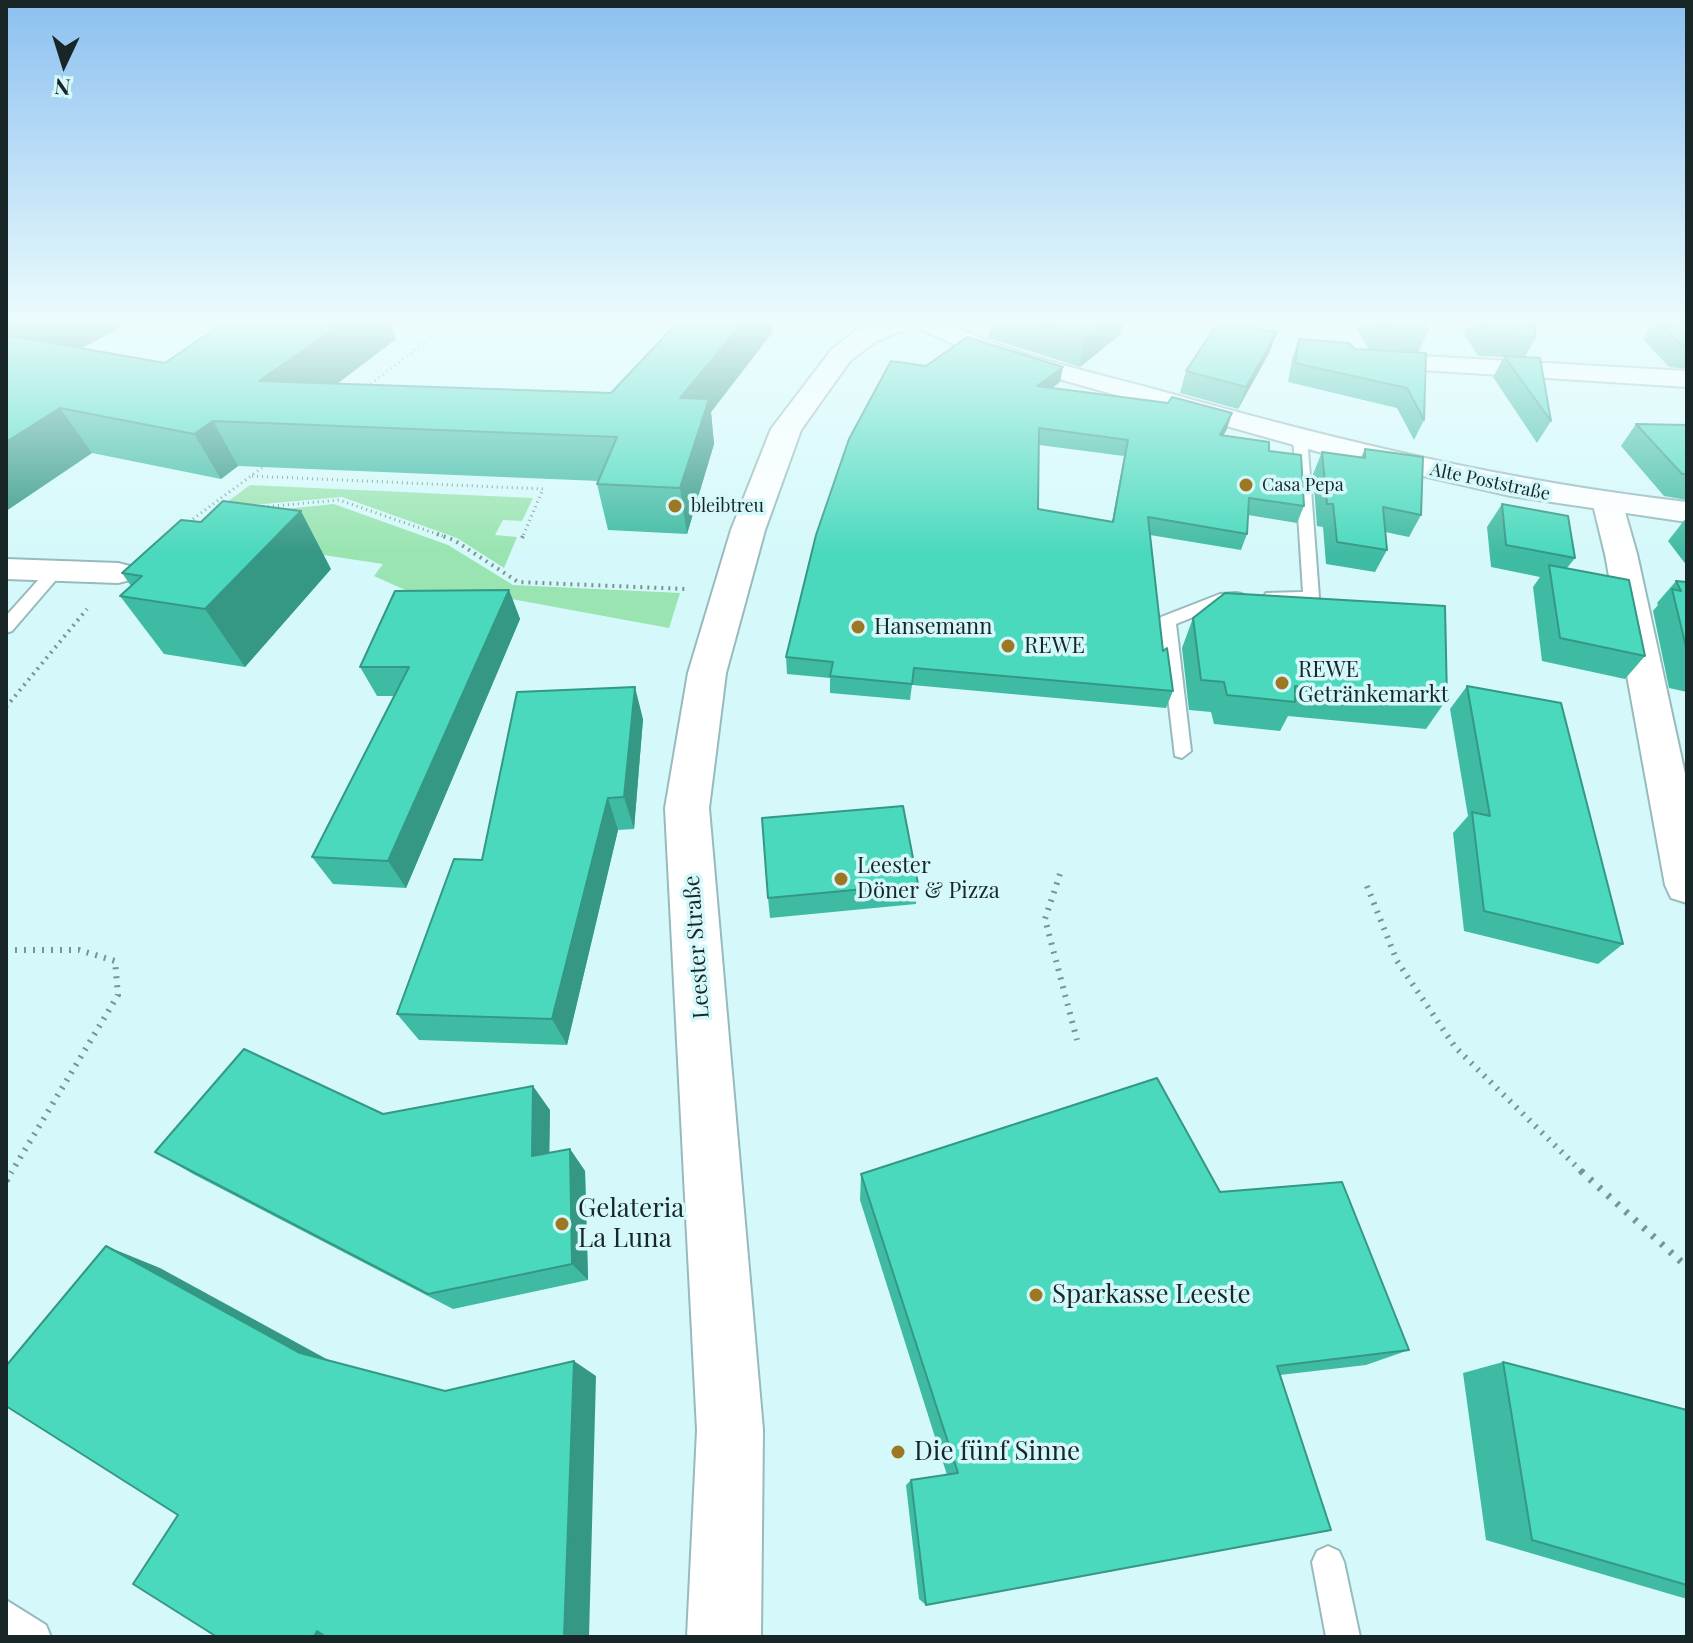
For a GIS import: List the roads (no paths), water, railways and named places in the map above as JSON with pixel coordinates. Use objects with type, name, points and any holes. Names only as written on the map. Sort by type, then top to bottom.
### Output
[{"type":"street","name":"Leester Straße","points":[[724,1637],[730,1430],[687,808],[707,673],[748,530],[786,429],[807,401]]},
{"type":"street","name":"Alte Poststraße","points":[[1171,401],[1300,436],[1540,494],[1608,505],[1687,512]]},
{"type":"street","points":[[1608,505],[1621,554],[1687,885]]},
{"type":"street","points":[[6,569],[118,573]]},
{"type":"lane","points":[[1182,751],[1167,621],[1226,598],[1311,597],[1300,436]]},
{"type":"lane","points":[[6,627],[55,571]]},
{"type":"lane","points":[[1328,1562],[1343,1637]]},
{"type":"lane","points":[[6,1617],[34,1637]]},
{"type":"place","name":"Casa Pepa","points":[[1246,485]]},
{"type":"place","name":"bleibtreu","points":[[675,506]]},
{"type":"place","name":"Hansemann","points":[[858,627]]},
{"type":"place","name":"REWE","points":[[1008,646]]},
{"type":"place","name":"REWE Getränkemarkt","points":[[1282,683]]},
{"type":"place","name":"Leester Döner & Pizza","points":[[841,879]]},
{"type":"place","name":"Gelateria La Luna","points":[[562,1224]]},
{"type":"place","name":"Sparkasse Leeste","points":[[1036,1295]]},
{"type":"place","name":"Die fünf Sinne","points":[[898,1452]]}]
